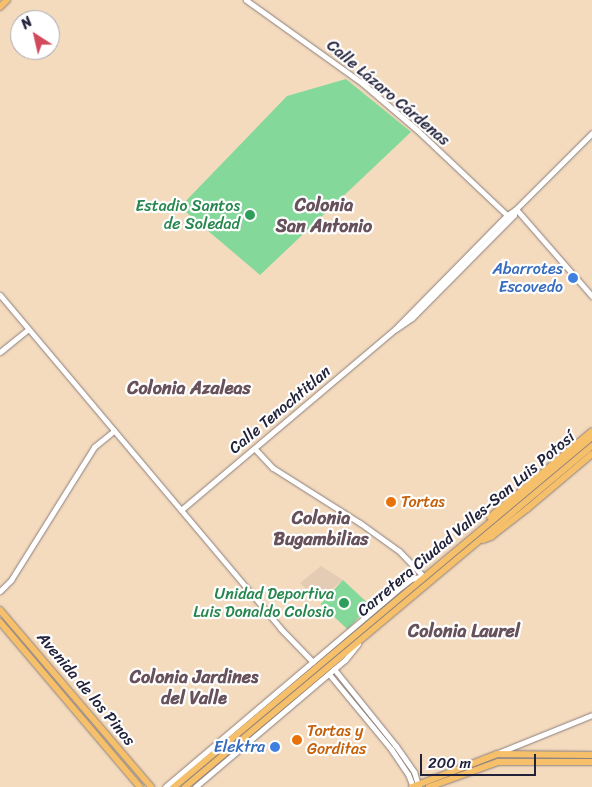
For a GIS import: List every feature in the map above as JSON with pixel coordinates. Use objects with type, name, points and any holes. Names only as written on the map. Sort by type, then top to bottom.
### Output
[{"type":"main road","points":[[0,6],[7,0]]},
{"type":"main road","points":[[470,537],[481,524],[592,431]]},
{"type":"main road","name":"Carretera Ciudad Valles-San Luis Potosí","points":[[169,786],[292,692],[470,537],[514,508],[592,437]]},
{"type":"main road","points":[[185,787],[292,692],[361,639],[477,542],[514,508],[592,446]]},
{"type":"main road","points":[[477,542],[491,537],[592,454]]},
{"type":"main road","name":"Avenida de los Pinos","points":[[0,610],[151,787]]},
{"type":"main road","name":"Avenida de los Pinos","points":[[0,622],[140,787]]},
{"type":"main road","points":[[415,786],[496,754],[592,755]]},
{"type":"main road","points":[[429,787],[498,762],[592,762]]},
{"type":"street","name":"Calle Lázaro Cárdenas","points":[[246,0],[362,83],[417,130],[508,218]]},
{"type":"street","name":"Calle Tenochtitlan","points":[[181,510],[395,330],[592,134]]},
{"type":"street","points":[[516,210],[592,296]]},
{"type":"street","points":[[0,296],[280,628],[312,662]]},
{"type":"street","points":[[0,352],[28,329]]},
{"type":"street","points":[[0,591],[11,580],[94,447],[114,431]]},
{"type":"street","points":[[169,786],[407,582],[423,576],[399,551],[360,523],[273,468],[255,449]]},
{"type":"street","points":[[195,787],[334,670],[352,653],[361,639]]},
{"type":"street","points":[[334,670],[396,746],[414,772],[415,786]]},
{"type":"street","points":[[329,674],[391,749],[415,786]]},
{"type":"street","points":[[496,754],[592,715]]},
{"type":"shaded area","points":[[321,566],[343,580],[318,601],[300,583]]},
{"type":"green space","points":[[346,79],[411,132],[260,275],[180,207],[287,96]]},
{"type":"green space","name":"Unidad Deportiva Luis Donaldo Colosio","points":[[343,580],[370,605],[348,629],[320,604]]},
{"type":"place","name":"Estadio Santos de Soledad","points":[[250,215]]},
{"type":"place","name":"Abarrotes Escovedo","points":[[573,278]]},
{"type":"place","name":"Tortas","points":[[391,502]]},
{"type":"place","name":"Unidad Deportiva Luis Donaldo Colosio","points":[[344,603]]},
{"type":"place","name":"Tortas y Gorditas","points":[[297,740]]},
{"type":"place","name":"Elektra","points":[[275,747]]},
{"type":"district","name":"Colonia San Antonio","points":[[324,216]]},
{"type":"district","name":"Colonia Azaleas","points":[[189,388]]},
{"type":"district","name":"Colonia Bugambilias","points":[[321,529]]},
{"type":"district","name":"Colonia Laurel","points":[[464,631]]},
{"type":"district","name":"Colonia Jardines del Valle","points":[[194,688]]}]
